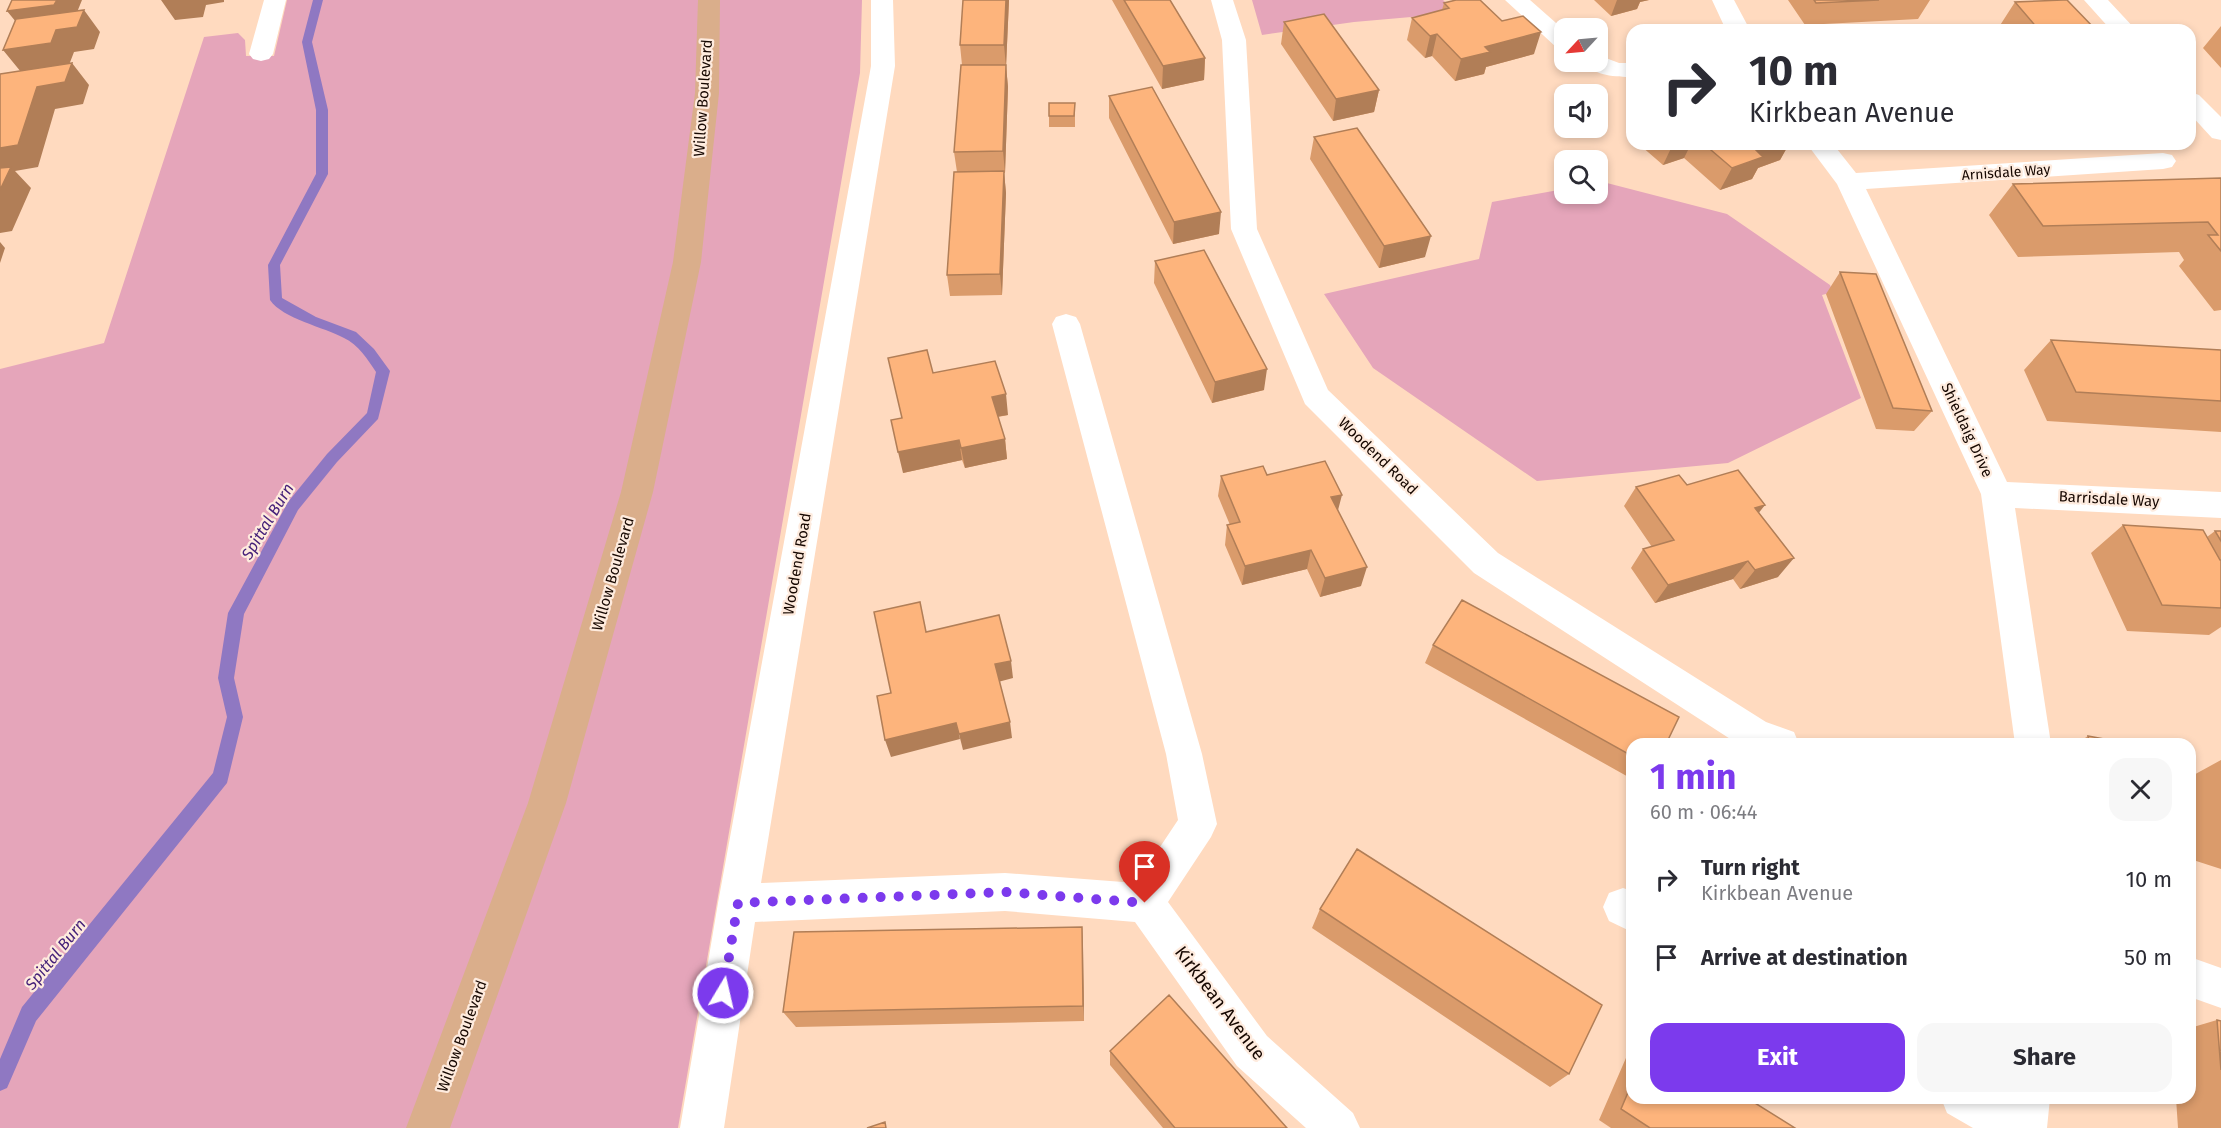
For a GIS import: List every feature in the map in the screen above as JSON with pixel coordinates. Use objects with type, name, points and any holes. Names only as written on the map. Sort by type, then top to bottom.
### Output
[{"type":"main road","name":"Willow Boulevard","points":[[428,1128],[547,803],[637,492],[687,262],[706,93],[710,0]]},
{"type":"street","points":[[261,54],[275,0]]},
{"type":"street","name":"Woodend Road","points":[[702,1128],[738,903],[884,66],[882,0]]},
{"type":"street","name":"Woodend Road","points":[[1222,0],[1234,40],[1244,229],[1316,396],[1486,563],[1755,735],[1764,738]]},
{"type":"street","points":[[1516,0],[1554,33]]},
{"type":"street","points":[[1723,0],[1735,24]]},
{"type":"street","points":[[2096,0],[2118,24]]},
{"type":"street","points":[[1608,67],[1615,70],[1626,69]]},
{"type":"street","points":[[2196,106],[2221,132]]},
{"type":"street","name":"Shieldaig Drive","points":[[1824,150],[1849,183],[1998,494],[2032,738]]},
{"type":"street","name":"Arnisdale Way","points":[[1849,183],[2163,160]]},
{"type":"street","points":[[738,903],[1005,892],[1145,903],[1198,824],[1184,754],[1066,324]]},
{"type":"street","name":"Barrisdale Way","points":[[1998,494],[2221,505]]},
{"type":"street","name":"Kirkbean Avenue","points":[[1145,903],[1252,1051],[1338,1128]]},
{"type":"street","points":[[2196,979],[2221,988]]},
{"type":"street","points":[[1973,1104],[2016,1128]]},
{"type":"street","points":[[2025,1128],[2028,1104]]},
{"type":"shaded area","points":[[287,0],[862,0],[860,73],[678,1128],[0,1128],[0,369],[104,343],[204,37],[238,33],[245,40],[246,56],[274,56]]},
{"type":"shaded area","points":[[1252,0],[1443,0],[1457,13],[1354,22],[1262,35]]},
{"type":"shaded area","points":[[1608,183],[1727,214],[1830,285],[1833,292],[1822,295],[1861,398],[1728,463],[1537,481],[1373,368],[1324,294],[1479,259],[1492,202],[1554,191],[1554,204],[1608,204]]},
{"type":"building","points":[[12,0],[57,0],[54,5],[7,11]]},
{"type":"building","points":[[963,0],[1006,0],[1004,45],[960,45]]},
{"type":"building","points":[[1124,0],[1170,0],[1205,58],[1163,66]]},
{"type":"building","points":[[1456,0],[1480,0],[1502,21],[1523,16],[1541,32],[1485,47],[1490,52],[1461,59],[1437,34],[1430,36],[1412,18],[1449,8],[1444,3]]},
{"type":"building","points":[[1814,0],[1879,0],[1816,3]]},
{"type":"building","points":[[2067,0],[2090,24],[2034,24],[2015,2]]},
{"type":"building","points":[[84,10],[77,27],[56,30],[51,43],[3,50],[16,19]]},
{"type":"building","points":[[1324,14],[1379,90],[1336,99],[1284,22]]},
{"type":"building","points":[[72,63],[65,82],[37,87],[18,145],[0,148],[0,74]]},
{"type":"building","points":[[961,65],[1006,65],[1003,151],[954,152]]},
{"type":"building","points":[[1152,87],[1221,212],[1174,222],[1109,96]]},
{"type":"building","points":[[1049,103],[1075,103],[1074,116],[1049,116]]},
{"type":"building","points":[[1357,128],[1431,236],[1384,246],[1314,137]]},
{"type":"building","points":[[1711,150],[1756,150],[1763,157],[1732,168]]},
{"type":"building","points":[[11,167],[0,190],[0,168]]},
{"type":"building","points":[[1004,171],[1000,274],[947,275],[954,172]]},
{"type":"building","points":[[2221,178],[2221,251],[2208,235],[2218,235],[2208,222],[2043,226],[2013,184]]},
{"type":"building","points":[[1204,250],[1267,369],[1215,382],[1155,261]]},
{"type":"building","points":[[1840,272],[1876,274],[1932,411],[1893,408]]},
{"type":"building","points":[[2051,340],[2221,350],[2221,401],[2076,392]]},
{"type":"building","points":[[927,350],[933,373],[995,361],[1006,394],[992,397],[1005,439],[961,448],[959,440],[898,452],[891,420],[902,418],[888,358]]},
{"type":"building","points":[[1325,461],[1342,495],[1331,497],[1367,567],[1325,578],[1311,550],[1245,566],[1227,525],[1240,522],[1221,476],[1263,466],[1267,475]]},
{"type":"building","points":[[1738,470],[1765,505],[1755,508],[1794,558],[1755,570],[1748,561],[1668,585],[1643,549],[1674,540],[1636,487],[1679,475],[1687,485]]},
{"type":"building","points":[[2123,525],[2203,530],[2221,560],[2221,608],[2162,605]]},
{"type":"building","points":[[2215,531],[2221,531],[2221,541]]},
{"type":"building","points":[[1462,600],[1679,717],[1669,738],[1626,738],[1626,753],[1433,645]]},
{"type":"building","points":[[920,602],[926,632],[999,615],[1011,661],[995,664],[1010,722],[959,734],[956,723],[885,740],[877,696],[891,693],[874,612]]},
{"type":"building","points":[[1357,849],[1602,1005],[1569,1074],[1320,909]]},
{"type":"building","points":[[1082,927],[1083,1006],[783,1012],[794,932]]},
{"type":"building","points":[[1169,995],[1287,1128],[1175,1128],[1110,1051]]},
{"type":"building","points":[[2217,1020],[2221,1021],[2221,1070]]},
{"type":"building","points":[[1626,1097],[1626,1104],[1757,1104],[1795,1128],[1650,1128],[1621,1109]]},
{"type":"building","points":[[885,1122],[886,1128],[867,1128]]},
{"type":"waterway","name":"Spittal Burn","points":[[0,1081],[29,1014],[221,777],[235,717],[226,678],[236,613],[293,506],[332,458],[373,415],[383,371],[369,352],[351,335],[311,320],[276,300],[274,265],[322,174],[322,110],[307,42],[318,0]]},
{"type":"route","points":[[723,993],[738,903],[1005,892],[1145,903]]}]
